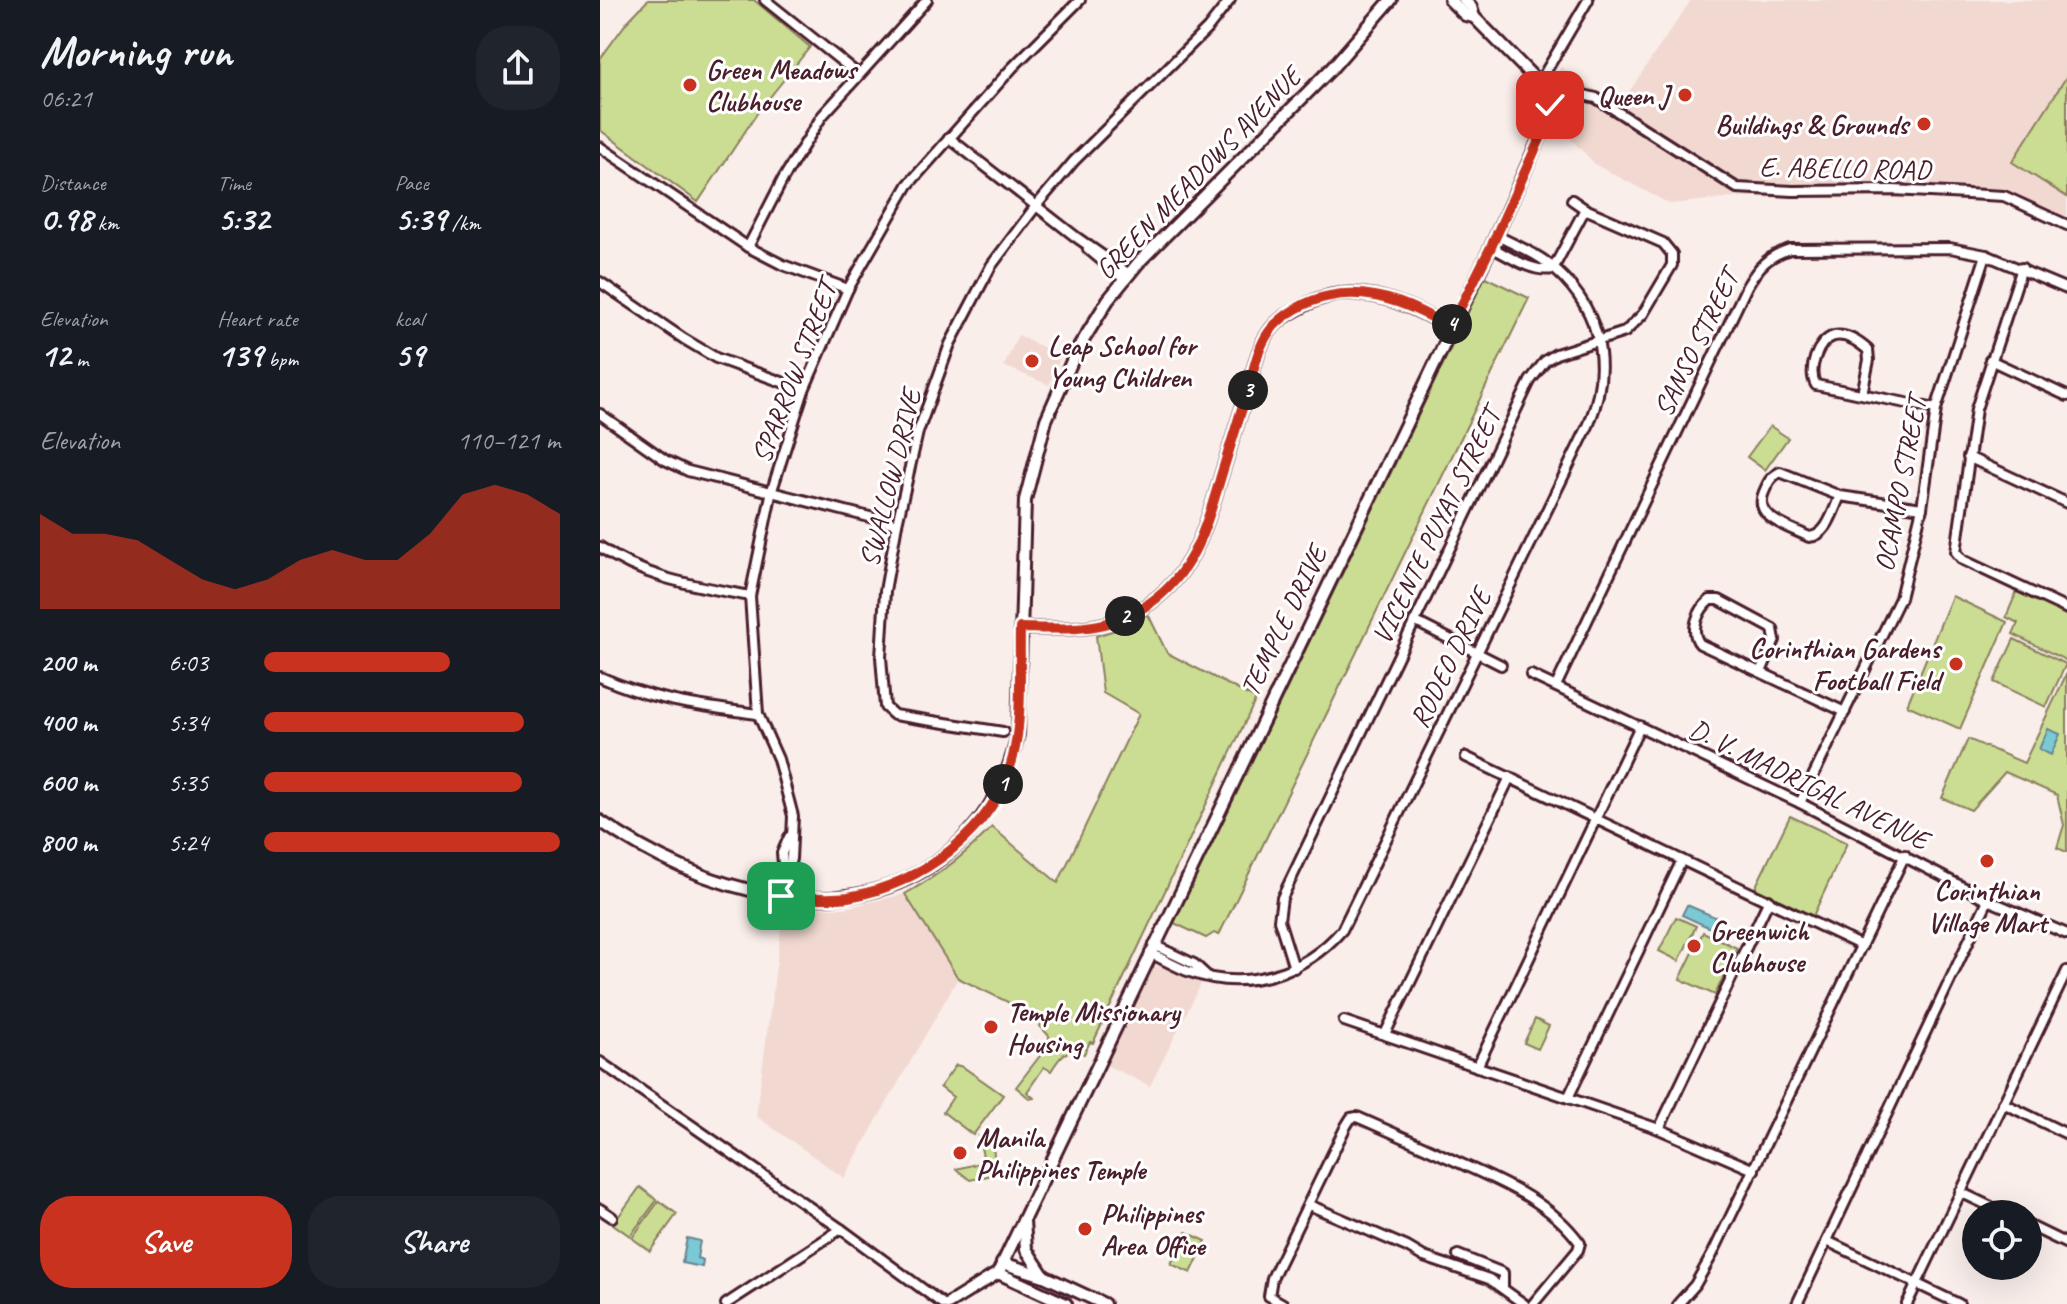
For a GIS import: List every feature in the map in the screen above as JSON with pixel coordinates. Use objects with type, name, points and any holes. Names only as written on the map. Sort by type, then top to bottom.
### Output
[{"type":"street","points":[[765,0],[776,4],[859,75]]},
{"type":"street","points":[[748,247],[783,179],[822,116],[927,0]]},
{"type":"street","name":"SPARROW STREET","points":[[781,896],[785,878],[782,853],[793,816],[778,759],[758,714],[750,596],[772,490],[804,390],[848,289],[908,185],[1012,68],[1080,0]]},
{"type":"street","name":"SWALLOW DRIVE","points":[[1003,732],[894,715],[887,711],[881,657],[885,591],[918,432],[950,344],[991,266],[1074,161],[1208,28],[1230,0]]},
{"type":"street","name":"GREEN MEADOWS AVENUE","points":[[600,821],[666,861],[716,881],[781,896],[827,899],[883,888],[931,864],[964,839],[995,797],[1013,760],[1018,734],[1025,500],[1034,459],[1051,409],[1076,352],[1127,277],[1332,68],[1391,0]]},
{"type":"street","points":[[1450,0],[1465,15],[1474,17]]},
{"type":"street","points":[[1464,0],[1471,7],[1474,17],[1548,96]]},
{"type":"street","points":[[1539,83],[1588,0]]},
{"type":"street","name":"E. ABELLO ROAD","points":[[1548,96],[1563,90],[1596,98],[1737,188],[1893,190],[2004,196],[2067,225]]},
{"type":"street","name":"TEMPLE DRIVE","points":[[1000,1268],[1491,247],[1549,117],[1548,96]]},
{"type":"street","points":[[949,138],[1127,277]]},
{"type":"street","points":[[600,147],[748,247],[783,265],[848,289]]},
{"type":"street","name":"VICENTE PUYAT STREET","points":[[1294,968],[1279,920],[1282,898],[1537,370],[1556,354],[1625,332],[1635,324],[1672,265],[1672,254],[1663,243],[1585,209],[1572,200]]},
{"type":"street","points":[[1491,247],[1534,268],[1544,271],[1553,269],[1585,209]]},
{"type":"street","name":"RODEO DRIVE","points":[[1152,949],[1207,975],[1237,981],[1253,980],[1294,968],[1323,950],[1342,930],[1592,416],[1602,375],[1599,341],[1578,292],[1544,261],[1496,235]]},
{"type":"street","name":"SANSO STREET","points":[[1556,686],[1740,300],[1759,267],[1772,255],[1790,249],[1950,248],[1986,255],[2067,289]]},
{"type":"street","name":"OCAMPO STREET","points":[[1800,803],[1900,598],[1922,508],[1936,409],[1986,255]]},
{"type":"street","points":[[2022,268],[1976,409],[1956,552],[1963,560],[2067,609]]},
{"type":"street","points":[[600,282],[716,358],[804,390]]},
{"type":"street","points":[[1020,628],[1102,627],[1156,599],[1181,573],[1210,519],[1260,347],[1281,319],[1320,298],[1340,294],[1369,295],[1400,303],[1450,328]]},
{"type":"street","points":[[1862,394],[1868,350],[1849,337],[1834,336],[1828,339],[1812,363],[1810,372],[1813,381],[1820,387],[1936,409]]},
{"type":"street","points":[[1990,360],[2067,396]]},
{"type":"street","points":[[600,414],[665,460],[688,471],[897,524]]},
{"type":"street","points":[[1968,457],[2067,503]]},
{"type":"street","points":[[1840,496],[1824,531],[1817,536],[1809,537],[1765,515],[1760,507],[1770,479],[1780,472],[1840,496],[1922,508]]},
{"type":"street","points":[[600,547],[647,574],[750,596]]},
{"type":"street","points":[[1761,672],[1775,640],[1770,624],[1719,600],[1710,600],[1704,605],[1694,628],[1696,640],[1761,672],[1845,712]]},
{"type":"street","points":[[1414,621],[1501,665]]},
{"type":"street","name":"D. V. MADRIGAL AVENUE","points":[[1531,675],[1800,803],[1988,900],[2067,934]]},
{"type":"street","points":[[600,677],[660,699],[758,714]]},
{"type":"street","points":[[1477,1067],[1640,726]]},
{"type":"street","points":[[1466,757],[1862,946]]},
{"type":"street","points":[[1385,1034],[1510,777]]},
{"type":"street","points":[[1678,1304],[1695,1285],[1754,1170],[1905,855]]},
{"type":"street","points":[[1568,1098],[1682,860]]},
{"type":"street","points":[[1659,1129],[1769,900]]},
{"type":"street","points":[[1797,1304],[1988,900]]},
{"type":"street","points":[[1907,1304],[2067,971]]},
{"type":"street","points":[[1344,1021],[1659,1129],[1754,1170]]},
{"type":"street","points":[[600,1062],[946,1304],[1000,1268],[1044,1276],[1104,1304]]},
{"type":"street","points":[[2003,1103],[2067,1134]]},
{"type":"street","points":[[1283,1304],[1269,1296],[1272,1278],[1351,1118],[1357,1117],[1508,1185],[1538,1202],[1573,1234],[1580,1243],[1578,1250],[1533,1304]]},
{"type":"street","points":[[1960,1192],[1977,1200]]},
{"type":"street","points":[[1309,1205],[1424,1257],[1489,1279],[1503,1286],[1524,1304]]},
{"type":"street","points":[[600,1209],[612,1217]]},
{"type":"street","points":[[1026,1211],[1023,1227],[1026,1249],[1044,1276]]},
{"type":"street","points":[[726,1304],[841,1229]]},
{"type":"street","points":[[2042,1232],[2067,1244]]},
{"type":"street","points":[[1827,1241],[1959,1304]]},
{"type":"street","points":[[1458,1255],[1503,1273],[1503,1286]]},
{"type":"street","points":[[1000,1268],[1066,1304]]},
{"type":"shaded area","points":[[1691,0],[2067,0],[2067,227],[2007,199],[1738,197],[1670,204],[1596,165],[1558,126],[1557,103],[1550,85],[1561,67],[1607,98],[1622,102]]},
{"type":"shaded area","name":"Leap School for Young Children","points":[[1018,335],[1061,356],[1049,385],[1004,366]]},
{"type":"shaded area","points":[[905,894],[958,978],[844,1178],[756,1116],[784,907],[845,908]]},
{"type":"shaded area","points":[[1168,964],[1203,980],[1150,1086],[1106,1065],[1153,966]]},
{"type":"green space","name":"Green Meadows Clubhouse","points":[[648,0],[754,0],[810,47],[758,112],[698,202],[600,130],[600,59],[627,22]]},
{"type":"green space","points":[[2067,76],[2067,197],[2012,162]]},
{"type":"green space","points":[[1485,277],[1529,298],[1219,935],[1214,933],[1206,938],[1174,923]]},
{"type":"green space","points":[[1770,426],[1788,438],[1765,470],[1747,457]]},
{"type":"green space","points":[[2017,591],[2067,615],[2067,661],[2013,634],[2018,623],[2006,617]]},
{"type":"green space","name":"Corinthian Gardens Football Field","points":[[1952,596],[2007,622],[1960,729],[1907,705]]},
{"type":"green space","points":[[1148,614],[1167,653],[1256,699],[1093,1043],[1090,1042],[1084,1054],[1073,1051],[1064,1054],[1051,1071],[1044,1067],[1027,1092],[1034,1098],[1030,1099],[1016,1087],[1049,1044],[1049,1036],[1040,1026],[1043,1019],[958,978],[905,894],[951,864],[992,827],[1058,883],[1139,714],[1103,693],[1096,636]]},
{"type":"green space","points":[[2014,639],[2066,664],[2046,707],[1994,682]]},
{"type":"green space","points":[[2067,673],[2067,852],[2057,848],[2064,825],[2057,795],[2005,772],[1971,810],[1942,798],[1968,739],[2024,763]]},
{"type":"green space","points":[[1790,816],[1847,843],[1813,916],[1755,888]]},
{"type":"green space","points":[[1676,917],[1696,926],[1679,961],[1659,951]]},
{"type":"green space","points":[[1703,932],[1737,948],[1715,995],[1680,979]]},
{"type":"green space","points":[[1535,1019],[1549,1026],[1538,1049],[1524,1043]]},
{"type":"green space","points":[[956,1065],[1003,1095],[973,1135],[943,1112],[953,1097],[940,1087]]},
{"type":"green space","points":[[979,1137],[993,1147],[996,1171],[992,1175],[970,1180],[956,1169],[984,1162]]},
{"type":"green space","points":[[640,1187],[657,1200],[630,1236],[613,1224]]},
{"type":"green space","points":[[659,1201],[677,1214],[650,1251],[632,1238]]},
{"type":"green space","points":[[1186,1232],[1206,1241],[1191,1273],[1171,1264]]},
{"type":"water","points":[[2048,729],[2060,734],[2051,755],[2039,749]]},
{"type":"water","points":[[1687,905],[1715,917],[1710,928],[1682,915]]},
{"type":"water","points":[[687,1238],[700,1241],[697,1258],[703,1260],[702,1267],[682,1263]]},
{"type":"place","name":"Green Meadows Clubhouse","points":[[690,85]]},
{"type":"place","name":"Queen J","points":[[1685,95]]},
{"type":"place","name":"Buildings & Grounds","points":[[1924,124]]},
{"type":"place","name":"Leap School for Young Children","points":[[1032,361]]},
{"type":"place","name":"Corinthian Gardens Football Field","points":[[1956,664]]},
{"type":"place","name":"Corinthian Village Mart","points":[[1987,861]]},
{"type":"place","name":"Greenwich Clubhouse","points":[[1694,946]]},
{"type":"place","name":"Temple Missionary Housing","points":[[991,1027]]},
{"type":"place","name":"Manila Philippines Temple","points":[[960,1153]]},
{"type":"place","name":"Philippines Area Office","points":[[1085,1229]]},
{"type":"route","points":[[781,896],[827,899],[883,888],[940,859],[964,839],[984,816],[1013,760],[1018,734],[1020,628],[1102,627],[1156,599],[1181,573],[1210,519],[1260,347],[1281,319],[1320,298],[1340,294],[1369,295],[1400,303],[1450,328],[1543,132],[1550,105]]}]
